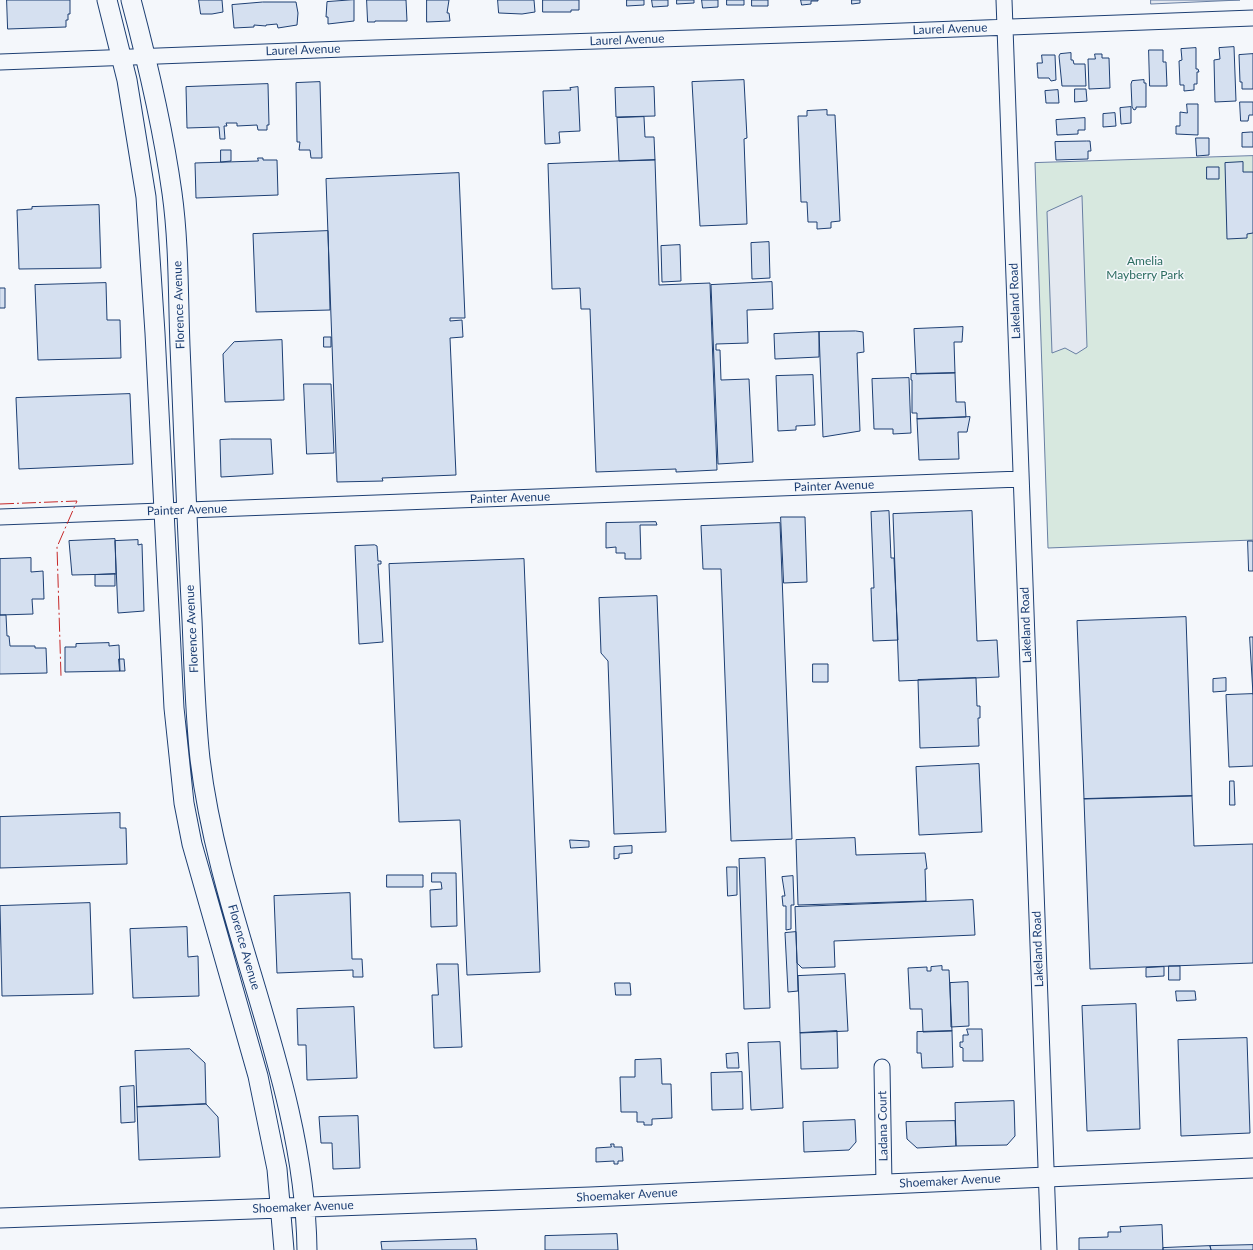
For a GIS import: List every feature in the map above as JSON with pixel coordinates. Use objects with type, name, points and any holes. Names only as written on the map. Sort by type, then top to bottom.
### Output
[{"type":"main road","name":"Florence Avenue","points":[[107,0],[122,57],[134,119],[146,197],[174,708],[184,803],[192,844],[258,1076],[273,1143],[281,1208],[284,1250]]},
{"type":"main road","name":"Florence Avenue","points":[[131,0],[146,56],[172,196],[179,306],[197,728],[207,800],[226,880],[280,1071],[306,1207],[307,1250]]},
{"type":"main road","name":"Shoemaker Avenue","points":[[0,1218],[884,1184],[1253,1168]]},
{"type":"street","name":"Lakeland Road","points":[[1004,0],[1049,1250]]},
{"type":"street","name":"Laurel Avenue","points":[[0,62],[1253,18]]},
{"type":"street","name":"Painter Avenue","points":[[0,517],[1021,480]]},
{"type":"street","name":"Ladana Court","points":[[882,1067],[884,1184]]},
{"type":"green space","name":"Amelia Mayberry Park","points":[[1253,156],[1253,540],[1048,548],[1035,163]]},
{"type":"shaded area","points":[[1151,0],[1240,0],[1151,4]]},
{"type":"shaded area","points":[[1082,196],[1087,347],[1076,354],[1065,348],[1052,353],[1047,212]]},
{"type":"building","points":[[7,0],[70,0],[70,14],[68,14],[68,20],[66,20],[66,27],[8,29]]},
{"type":"building","points":[[199,0],[222,0],[223,12],[201,14]]},
{"type":"building","points":[[354,0],[354,21],[328,24],[328,17],[326,17],[327,2]]},
{"type":"building","points":[[367,0],[406,0],[407,21],[368,22]]},
{"type":"building","points":[[427,0],[449,0],[447,13],[449,13],[450,21],[427,22]]},
{"type":"building","points":[[498,0],[534,0],[535,12],[522,14],[499,13]]},
{"type":"building","points":[[543,0],[579,0],[579,10],[571,10],[571,12],[543,12]]},
{"type":"building","points":[[627,0],[644,0],[644,5],[627,6]]},
{"type":"building","points":[[652,0],[668,0],[668,6],[653,7]]},
{"type":"building","points":[[677,0],[694,0],[694,3],[677,4]]},
{"type":"building","points":[[702,0],[718,0],[718,7],[703,8]]},
{"type":"building","points":[[727,0],[744,0],[744,5],[727,5]]},
{"type":"building","points":[[752,0],[768,0],[768,6],[752,6]]},
{"type":"building","points":[[801,0],[818,1],[811,1],[811,4],[802,5]]},
{"type":"building","points":[[852,0],[860,0],[860,3],[852,4]]},
{"type":"building","points":[[263,2],[296,2],[298,13],[297,25],[278,28],[277,24],[234,28],[232,5]]},
{"type":"building","points":[[1234,47],[1236,101],[1215,102],[1214,60],[1220,59],[1219,48]]},
{"type":"building","points":[[1196,48],[1196,69],[1198,69],[1199,72],[1197,72],[1197,84],[1194,84],[1194,90],[1184,91],[1184,85],[1180,85],[1179,61],[1182,60],[1181,49]]},
{"type":"building","points":[[1149,50],[1163,50],[1163,62],[1166,62],[1167,86],[1150,86]]},
{"type":"building","points":[[1071,53],[1071,60],[1073,60],[1074,64],[1085,64],[1086,86],[1062,86],[1059,56],[1060,54]]},
{"type":"building","points":[[1095,54],[1102,54],[1102,58],[1109,58],[1110,88],[1089,89],[1088,59],[1095,59]]},
{"type":"building","points":[[1253,54],[1253,89],[1242,89],[1242,82],[1240,82],[1239,55]]},
{"type":"building","points":[[1042,55],[1055,55],[1056,80],[1051,81],[1049,78],[1038,78],[1037,63],[1042,63]]},
{"type":"building","points":[[744,80],[747,138],[744,139],[747,224],[700,226],[692,82]]},
{"type":"building","points":[[1144,80],[1144,83],[1146,83],[1146,107],[1136,107],[1134,110],[1132,107],[1132,81]]},
{"type":"building","points":[[320,82],[322,158],[311,158],[310,150],[299,150],[300,142],[297,142],[296,83]]},
{"type":"building","points":[[268,84],[269,125],[267,125],[267,130],[258,130],[257,125],[237,126],[237,123],[226,123],[227,126],[224,126],[225,139],[220,139],[219,127],[187,128],[186,87]]},
{"type":"building","points":[[578,87],[580,131],[559,132],[560,143],[545,144],[543,91],[571,90],[570,88]]},
{"type":"building","points":[[654,87],[655,116],[616,117],[615,88]]},
{"type":"building","points":[[1075,89],[1086,89],[1087,101],[1075,102]]},
{"type":"building","points":[[1058,90],[1059,103],[1046,103],[1045,91]]},
{"type":"building","points":[[1240,102],[1253,102],[1253,115],[1249,115],[1248,121],[1241,121]]},
{"type":"building","points":[[1187,104],[1198,104],[1198,135],[1176,134],[1176,126],[1180,126],[1180,112],[1187,113]]},
{"type":"building","points":[[1131,107],[1131,123],[1121,124],[1120,108]]},
{"type":"building","points":[[827,110],[827,115],[835,115],[840,221],[831,222],[831,228],[817,229],[817,222],[808,222],[807,202],[801,202],[798,116],[807,116],[807,111]]},
{"type":"building","points":[[1115,113],[1116,126],[1103,127],[1103,114]]},
{"type":"building","points":[[644,117],[645,137],[654,137],[655,160],[619,161],[617,118]]},
{"type":"building","points":[[1085,118],[1085,130],[1078,130],[1078,134],[1057,135],[1056,120]]},
{"type":"building","points":[[1253,132],[1253,147],[1242,147],[1242,133]]},
{"type":"building","points":[[1196,138],[1209,138],[1209,155],[1197,156]]},
{"type":"building","points":[[1090,141],[1091,151],[1088,151],[1088,159],[1056,160],[1055,142]]},
{"type":"building","points":[[221,150],[231,150],[231,161],[221,162]]},
{"type":"building","points":[[258,158],[263,158],[263,160],[277,160],[278,195],[196,198],[195,163],[258,161]]},
{"type":"building","points":[[655,160],[659,285],[710,283],[717,470],[676,472],[676,469],[596,472],[590,309],[581,309],[580,288],[552,289],[548,164]]},
{"type":"building","points":[[1243,162],[1243,172],[1253,172],[1253,233],[1247,234],[1247,238],[1227,239],[1225,163]]},
{"type":"building","points":[[1207,167],[1219,167],[1219,179],[1207,179]]},
{"type":"building","points":[[459,173],[465,318],[450,318],[450,321],[462,320],[463,337],[450,338],[456,475],[382,478],[383,481],[337,482],[326,179]]},
{"type":"building","points":[[99,205],[101,268],[19,269],[17,210],[32,209],[32,207]]},
{"type":"building","points":[[328,231],[330,310],[256,312],[253,234]]},
{"type":"building","points":[[769,242],[770,278],[752,279],[751,243]]},
{"type":"building","points":[[680,245],[681,281],[662,282],[661,246]]},
{"type":"building","points":[[772,282],[773,309],[747,310],[748,343],[716,344],[716,350],[720,350],[721,380],[749,379],[753,462],[718,464],[711,285]]},
{"type":"building","points":[[106,283],[107,320],[120,320],[121,358],[38,360],[35,285]]},
{"type":"building","points":[[0,288],[5,288],[5,308],[0,308]]},
{"type":"building","points":[[963,327],[962,342],[954,342],[955,373],[916,374],[914,329]]},
{"type":"building","points":[[819,332],[863,332],[864,352],[857,353],[860,431],[823,437]]},
{"type":"building","points":[[819,332],[819,357],[775,359],[774,334]]},
{"type":"building","points":[[324,337],[331,337],[331,347],[324,347]]},
{"type":"building","points":[[282,340],[284,400],[225,402],[223,354],[234,342]]},
{"type":"building","points":[[955,373],[956,402],[965,402],[966,417],[917,419],[917,413],[912,413],[911,374]]},
{"type":"building","points":[[813,375],[815,425],[796,426],[796,430],[778,431],[776,376]]},
{"type":"building","points":[[909,378],[911,433],[893,434],[893,429],[874,429],[872,379]]},
{"type":"building","points":[[304,384],[331,384],[334,453],[307,454]]},
{"type":"building","points":[[130,394],[133,464],[19,469],[16,398]]},
{"type":"building","points":[[970,417],[967,432],[958,432],[959,459],[919,460],[917,419]]},
{"type":"building","points":[[271,439],[273,474],[221,477],[220,440]]},
{"type":"building","points":[[889,511],[891,558],[894,558],[898,640],[873,641],[871,588],[874,588],[871,512]]},
{"type":"building","points":[[972,511],[977,641],[997,640],[999,677],[899,681],[893,514]]},
{"type":"building","points":[[781,517],[805,517],[807,582],[784,583]]},
{"type":"building","points":[[656,522],[657,525],[640,525],[641,559],[625,559],[625,553],[616,553],[616,547],[606,548],[606,523]]},
{"type":"building","points":[[780,523],[792,839],[731,841],[721,569],[703,569],[701,526]]},
{"type":"building","points":[[115,539],[116,574],[72,575],[69,541]]},
{"type":"building","points":[[138,540],[138,545],[142,544],[144,611],[118,613],[115,541]]},
{"type":"building","points":[[1248,541],[1253,541],[1253,571],[1249,571]]},
{"type":"building","points":[[355,546],[377,546],[378,561],[381,561],[381,564],[378,564],[383,642],[359,644]]},
{"type":"building","points":[[31,558],[31,572],[43,571],[44,599],[32,599],[33,614],[0,615],[0,559]]},
{"type":"building","points":[[524,559],[540,972],[467,975],[460,820],[399,822],[389,564]]},
{"type":"building","points":[[115,574],[115,586],[95,586],[95,575]]},
{"type":"building","points":[[657,596],[666,832],[614,834],[608,661],[601,653],[599,598]]},
{"type":"building","points":[[0,615],[6,615],[7,636],[9,636],[10,646],[35,646],[35,648],[46,648],[47,673],[0,674]]},
{"type":"building","points":[[1186,617],[1192,796],[1084,799],[1077,621]]},
{"type":"building","points":[[1250,637],[1253,637],[1253,694]]},
{"type":"building","points":[[109,643],[109,646],[119,645],[120,671],[65,672],[65,647],[76,647],[76,644]]},
{"type":"building","points":[[119,659],[124,659],[125,671],[120,671]]},
{"type":"building","points":[[813,664],[828,664],[828,682],[813,682]]},
{"type":"building","points":[[976,678],[977,706],[980,706],[980,718],[978,718],[979,746],[920,748],[918,680]]},
{"type":"building","points":[[1226,678],[1226,691],[1213,692],[1213,679]]},
{"type":"building","points":[[1253,694],[1253,766],[1229,767],[1226,695]]},
{"type":"building","points":[[979,764],[982,832],[919,835],[916,767]]},
{"type":"building","points":[[1230,781],[1234,781],[1235,805],[1230,805]]},
{"type":"building","points":[[1192,796],[1194,846],[1253,844],[1253,963],[1090,969],[1084,799]]},
{"type":"building","points":[[120,813],[120,828],[126,828],[127,864],[0,868],[0,817]]},
{"type":"building","points":[[855,838],[856,855],[925,853],[927,869],[925,869],[926,901],[798,905],[796,840]]},
{"type":"building","points":[[570,840],[589,841],[589,847],[571,848]]},
{"type":"building","points":[[632,846],[632,853],[619,854],[619,858],[614,859],[614,847]]},
{"type":"building","points":[[765,858],[770,1008],[744,1009],[739,859]]},
{"type":"building","points":[[727,867],[737,867],[737,895],[728,896]]},
{"type":"building","points":[[432,873],[456,873],[457,926],[431,927],[430,890],[442,889],[441,882],[432,882]]},
{"type":"building","points":[[387,875],[423,875],[423,887],[387,887]]},
{"type":"building","points":[[793,876],[794,905],[791,905],[791,929],[786,930],[786,906],[783,906],[782,896],[785,896],[782,877]]},
{"type":"building","points":[[350,893],[352,959],[362,959],[363,977],[353,977],[353,970],[277,973],[274,896]]},
{"type":"building","points":[[973,900],[975,935],[834,941],[835,967],[802,968],[797,963],[795,907]]},
{"type":"building","points":[[90,903],[93,994],[2,996],[0,906]]},
{"type":"building","points":[[187,927],[188,957],[198,956],[199,996],[133,998],[130,929]]},
{"type":"building","points":[[796,932],[798,991],[788,992],[785,933]]},
{"type":"building","points":[[437,964],[458,964],[462,1047],[434,1048],[432,995],[438,995]]},
{"type":"building","points":[[942,966],[942,970],[949,970],[952,1031],[923,1032],[922,1009],[910,1009],[908,968],[927,967],[927,971],[931,971],[931,967]]},
{"type":"building","points":[[1169,966],[1180,966],[1180,980],[1169,980]]},
{"type":"building","points":[[1164,967],[1164,976],[1146,977],[1146,968]]},
{"type":"building","points":[[845,974],[848,1031],[800,1033],[798,976]]},
{"type":"building","points":[[968,982],[969,1026],[951,1027],[950,983]]},
{"type":"building","points":[[615,983],[630,983],[631,995],[616,995]]},
{"type":"building","points":[[1176,991],[1195,991],[1196,1000],[1177,1001]]},
{"type":"building","points":[[1136,1004],[1140,1129],[1087,1131],[1082,1006]]},
{"type":"building","points":[[354,1007],[357,1078],[307,1080],[306,1045],[298,1045],[297,1009]]},
{"type":"building","points":[[967,1029],[982,1029],[983,1061],[963,1061],[963,1048],[960,1047],[960,1042],[963,1042],[963,1035],[968,1035]]},
{"type":"building","points":[[837,1031],[838,1068],[801,1069],[800,1033]]},
{"type":"building","points":[[952,1031],[953,1067],[922,1068],[921,1053],[917,1053],[917,1032]]},
{"type":"building","points":[[1247,1038],[1250,1133],[1181,1136],[1178,1040]]},
{"type":"building","points":[[780,1042],[783,1108],[751,1110],[748,1043]]},
{"type":"building","points":[[190,1049],[205,1063],[206,1104],[137,1107],[135,1051]]},
{"type":"building","points":[[738,1053],[739,1068],[727,1068],[726,1054]]},
{"type":"building","points":[[661,1059],[662,1084],[671,1084],[672,1118],[652,1119],[652,1125],[644,1125],[644,1122],[637,1122],[637,1112],[621,1112],[620,1077],[635,1077],[635,1060]]},
{"type":"building","points":[[742,1072],[743,1109],[712,1110],[711,1073]]},
{"type":"building","points":[[134,1086],[135,1122],[121,1123],[120,1087]]},
{"type":"building","points":[[1014,1101],[1015,1136],[1007,1145],[956,1146],[955,1103]]},
{"type":"building","points":[[206,1104],[218,1117],[220,1157],[139,1160],[137,1107]]},
{"type":"building","points":[[358,1116],[360,1168],[333,1169],[332,1143],[321,1143],[319,1117]]},
{"type":"building","points":[[855,1120],[856,1142],[849,1150],[804,1152],[803,1122]]},
{"type":"building","points":[[955,1121],[956,1146],[917,1148],[907,1139],[906,1122]]},
{"type":"building","points":[[611,1144],[614,1144],[614,1147],[622,1147],[623,1161],[618,1161],[618,1164],[614,1164],[614,1161],[596,1162],[596,1148],[611,1147]]},
{"type":"building","points":[[1162,1225],[1163,1250],[1079,1250],[1079,1238],[1108,1237],[1108,1232],[1121,1232],[1120,1227]]},
{"type":"building","points":[[617,1234],[618,1250],[545,1250],[545,1236]]},
{"type":"building","points":[[476,1239],[477,1250],[382,1250],[381,1242]]},
{"type":"building","points":[[1253,1245],[1253,1250],[1211,1250],[1210,1246]]},
{"type":"building","points":[[1210,1246],[1211,1250],[1163,1250],[1163,1248]]},
{"type":"power","points":[[0,504],[77,501],[57,547],[61,676]]}]
